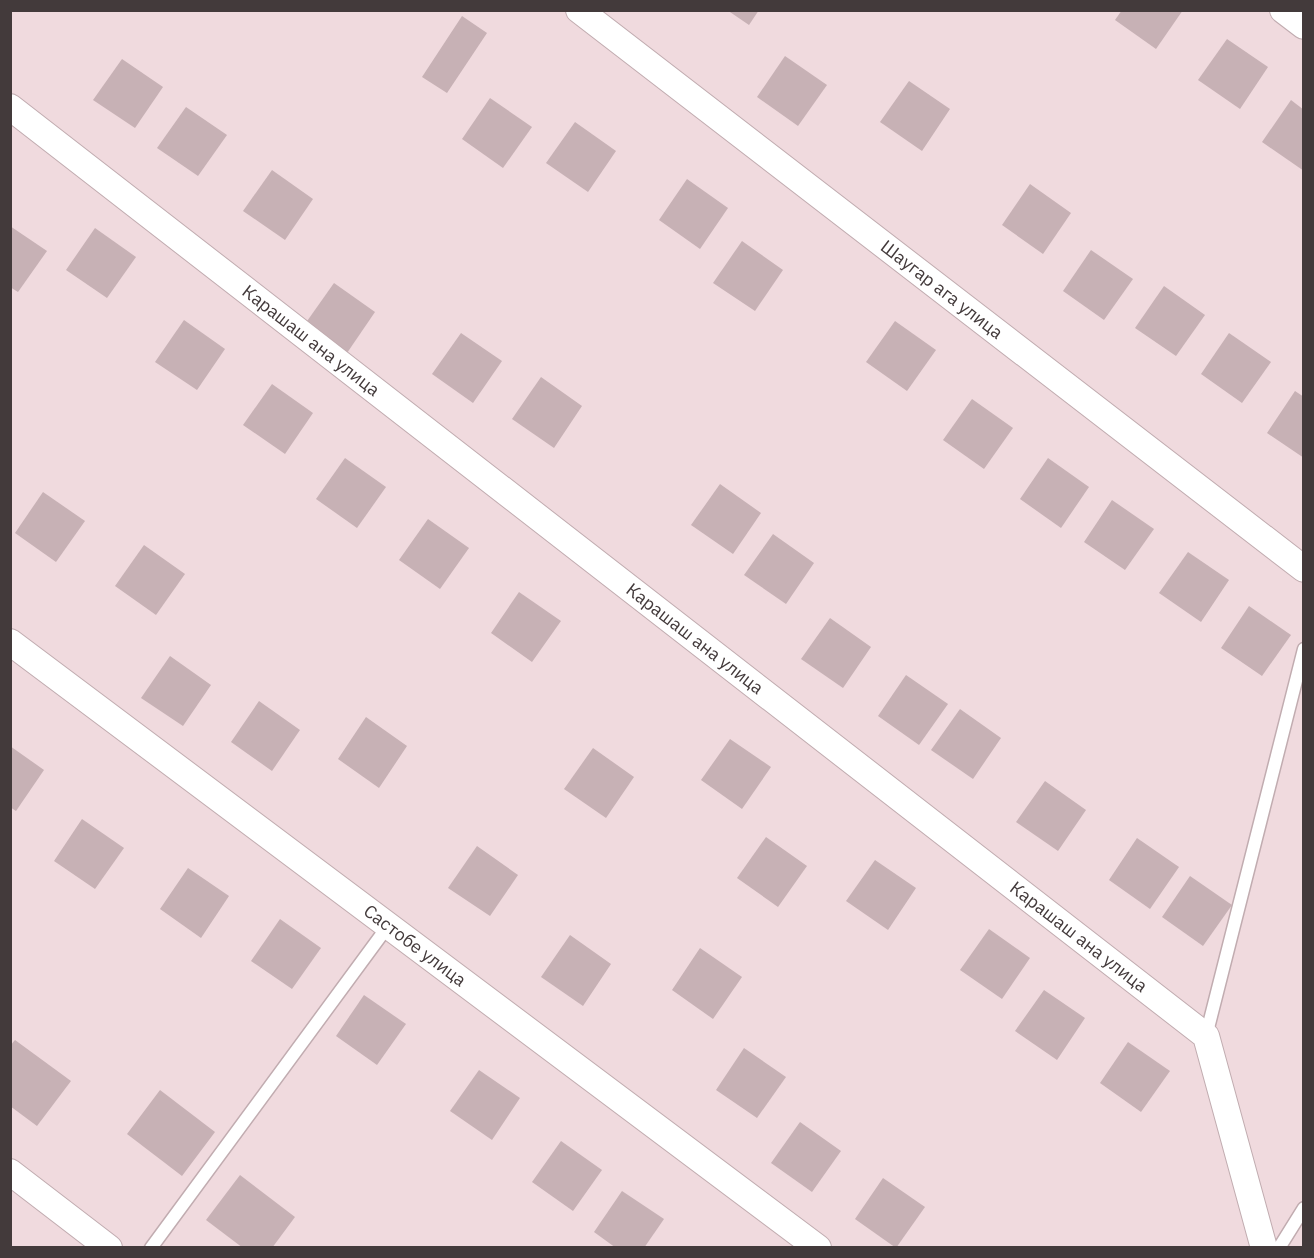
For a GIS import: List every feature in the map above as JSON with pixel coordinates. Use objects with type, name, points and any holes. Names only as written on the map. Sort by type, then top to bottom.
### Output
[{"type":"street","name":"Шаугар ага улица","points":[[579,10],[1304,569]]},
{"type":"street","points":[[1282,10],[1304,26]]},
{"type":"street","name":"Карашаш ана улица","points":[[10,108],[1206,1036]]},
{"type":"street","name":"Састобе улица","points":[[10,642],[818,1248]]},
{"type":"street","points":[[1206,1036],[1264,1248]]},
{"type":"street","points":[[10,1172],[110,1248]]},
{"type":"lane","points":[[1206,1036],[1304,649]]},
{"type":"lane","points":[[151,1248],[388,926]]},
{"type":"lane","points":[[1279,1248],[1304,1208]]},
{"type":"building","points":[[727,10],[759,10],[749,25]]},
{"type":"building","points":[[1122,10],[1183,10],[1156,49],[1115,20]]},
{"type":"building","points":[[462,16],[487,33],[447,93],[422,77]]},
{"type":"building","points":[[1227,39],[1268,67],[1240,109],[1198,80]]},
{"type":"building","points":[[785,56],[827,85],[798,126],[757,97]]},
{"type":"building","points":[[122,59],[163,87],[135,128],[93,100]]},
{"type":"building","points":[[909,81],[950,109],[922,151],[880,122]]},
{"type":"building","points":[[490,98],[532,127],[503,168],[462,139]]},
{"type":"building","points":[[1291,100],[1304,110],[1304,171],[1262,142]]},
{"type":"building","points":[[186,107],[227,135],[198,176],[157,148]]},
{"type":"building","points":[[575,122],[616,151],[588,192],[546,163]]},
{"type":"building","points":[[272,170],[313,199],[285,240],[243,211]]},
{"type":"building","points":[[687,179],[728,208],[700,249],[659,220]]},
{"type":"building","points":[[1030,184],[1071,213],[1043,254],[1002,225]]},
{"type":"building","points":[[10,226],[47,251],[18,292],[10,287]]},
{"type":"building","points":[[95,228],[136,257],[107,298],[66,270]]},
{"type":"building","points":[[742,241],[783,270],[755,311],[713,283]]},
{"type":"building","points":[[1091,250],[1133,279],[1104,320],[1063,291]]},
{"type":"building","points":[[334,283],[375,312],[347,353],[305,324]]},
{"type":"building","points":[[1164,286],[1205,315],[1176,356],[1135,328]]},
{"type":"building","points":[[184,320],[225,349],[197,390],[155,362]]},
{"type":"building","points":[[895,321],[936,350],[907,391],[866,362]]},
{"type":"building","points":[[461,333],[502,361],[473,403],[432,374]]},
{"type":"building","points":[[1229,333],[1271,362],[1242,403],[1201,374]]},
{"type":"building","points":[[541,377],[582,406],[554,448],[512,419]]},
{"type":"building","points":[[272,384],[313,413],[285,454],[243,425]]},
{"type":"building","points":[[1295,391],[1304,397],[1304,458],[1267,433]]},
{"type":"building","points":[[972,399],[1013,428],[984,469],[943,440]]},
{"type":"building","points":[[345,458],[386,487],[357,528],[316,499]]},
{"type":"building","points":[[1048,458],[1089,487],[1061,528],[1020,499]]},
{"type":"building","points":[[720,484],[761,513],[733,554],[691,525]]},
{"type":"building","points":[[43,492],[85,521],[56,562],[15,533]]},
{"type":"building","points":[[1112,500],[1154,529],[1125,570],[1084,542]]},
{"type":"building","points":[[428,519],[469,548],[440,589],[399,560]]},
{"type":"building","points":[[773,534],[814,563],[786,604],[744,575]]},
{"type":"building","points":[[144,545],[185,574],[156,615],[115,586]]},
{"type":"building","points":[[1188,552],[1229,580],[1201,622],[1159,593]]},
{"type":"building","points":[[519,592],[561,621],[532,662],[491,633]]},
{"type":"building","points":[[1249,606],[1291,635],[1262,676],[1221,648]]},
{"type":"building","points":[[830,618],[871,647],[843,688],[801,659]]},
{"type":"building","points":[[170,656],[211,685],[183,726],[141,698]]},
{"type":"building","points":[[906,675],[948,704],[919,745],[878,716]]},
{"type":"building","points":[[259,701],[300,730],[272,771],[231,742]]},
{"type":"building","points":[[960,709],[1001,738],[973,779],[931,750]]},
{"type":"building","points":[[366,717],[407,746],[379,788],[338,759]]},
{"type":"building","points":[[730,739],[771,767],[742,809],[701,780]]},
{"type":"building","points":[[10,746],[44,770],[16,811],[10,807]]},
{"type":"building","points":[[593,748],[634,777],[606,818],[564,789]]},
{"type":"building","points":[[1045,781],[1086,810],[1058,851],[1016,822]]},
{"type":"building","points":[[82,819],[124,848],[95,889],[54,861]]},
{"type":"building","points":[[766,837],[807,866],[778,907],[737,878]]},
{"type":"building","points":[[1137,838],[1179,867],[1150,909],[1109,880]]},
{"type":"building","points":[[477,846],[518,875],[490,916],[448,888]]},
{"type":"building","points":[[875,860],[916,888],[888,930],[846,901]]},
{"type":"building","points":[[188,868],[229,896],[201,938],[160,909]]},
{"type":"building","points":[[1190,876],[1232,905],[1203,946],[1162,917]]},
{"type":"building","points":[[280,919],[321,948],[292,989],[251,961]]},
{"type":"building","points":[[989,929],[1030,958],[1002,999],[960,970]]},
{"type":"building","points":[[570,935],[611,964],[583,1006],[541,977]]},
{"type":"building","points":[[700,948],[742,977],[713,1019],[672,990]]},
{"type":"building","points":[[1044,990],[1085,1018],[1057,1060],[1015,1031]]},
{"type":"building","points":[[364,995],[406,1024],[377,1065],[336,1036]]},
{"type":"building","points":[[15,1040],[71,1081],[37,1126],[10,1106],[10,1046]]},
{"type":"building","points":[[1128,1042],[1170,1071],[1141,1112],[1100,1083]]},
{"type":"building","points":[[744,1048],[786,1077],[757,1118],[716,1090]]},
{"type":"building","points":[[479,1070],[520,1098],[492,1140],[450,1111]]},
{"type":"building","points":[[160,1090],[215,1132],[182,1176],[127,1134]]},
{"type":"building","points":[[800,1122],[841,1151],[812,1192],[771,1163]]},
{"type":"building","points":[[561,1141],[602,1170],[573,1211],[532,1182]]},
{"type":"building","points":[[240,1175],[295,1217],[272,1248],[243,1248],[206,1220]]},
{"type":"building","points":[[883,1178],[925,1207],[896,1248],[855,1219]]},
{"type":"building","points":[[622,1191],[664,1219],[644,1248],[616,1248],[594,1232]]}]
